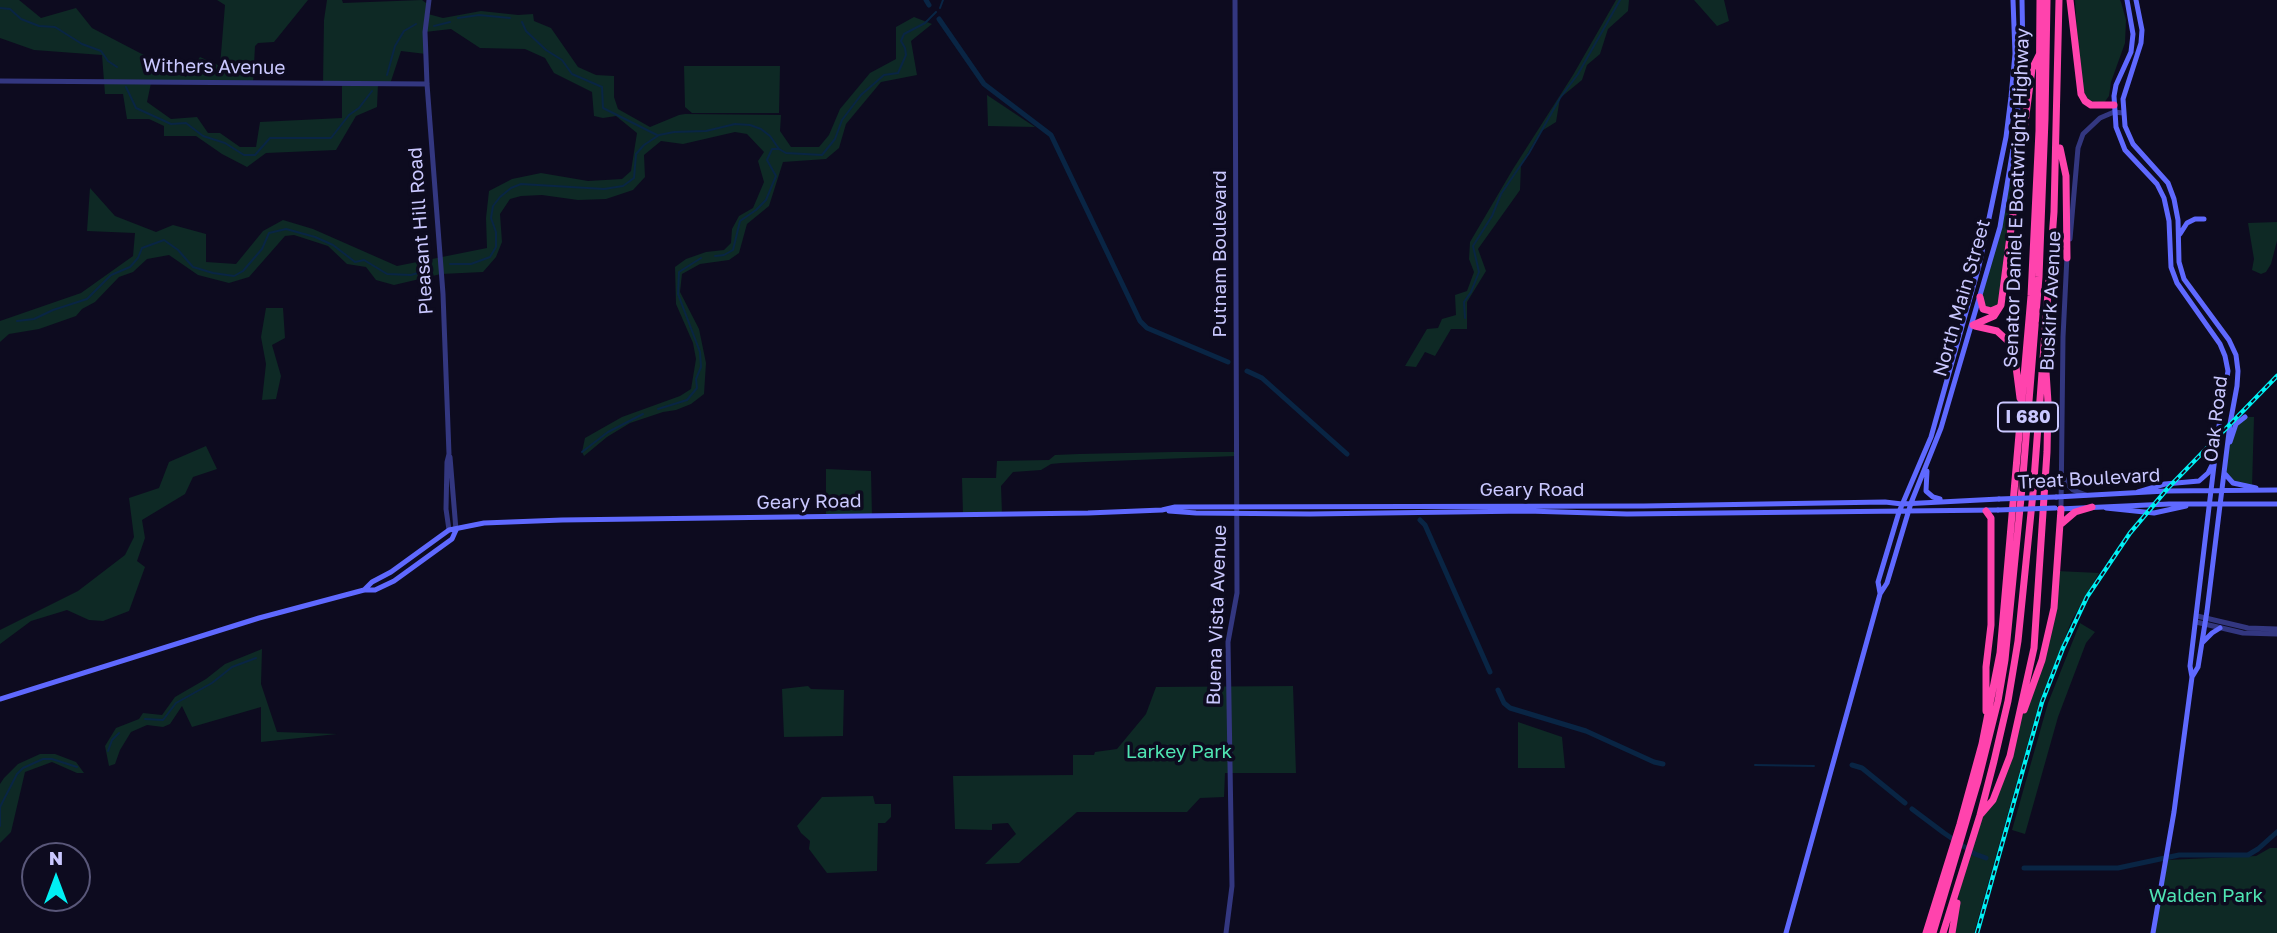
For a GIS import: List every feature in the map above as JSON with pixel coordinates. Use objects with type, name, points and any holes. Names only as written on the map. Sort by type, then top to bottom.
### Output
[{"type":"highway","name":"Senator Daniel E Boatwright Highway","points":[[1926,933],[1963,827],[2000,653],[2022,416],[2034,247],[2040,0]]},
{"type":"highway","name":"I 680","points":[[1963,827],[1998,701],[2011,613],[2039,277],[2047,0]]},
{"type":"highway","name":"Senator Daniel E Boatwright Highway","points":[[1943,933],[1980,816],[2004,721],[2017,651],[2054,212],[2059,0]]},
{"type":"highway","points":[[2070,0],[2081,94],[2091,105],[2114,109]]},
{"type":"highway","points":[[1972,325],[1994,316],[2001,305],[2032,69],[2040,52]]},
{"type":"highway","points":[[2057,139],[2066,176],[2067,258]]},
{"type":"highway","points":[[1980,297],[1981,304],[1987,311],[1996,310],[2001,305]]},
{"type":"highway","points":[[1972,325],[1997,331],[2014,351],[2022,416]]},
{"type":"highway","points":[[1980,816],[1993,800],[2010,756],[2036,632],[2048,439],[2044,350]]},
{"type":"highway","points":[[2061,525],[2075,512],[2092,507]]},
{"type":"highway","points":[[2014,737],[2033,688],[2048,637],[2061,525],[2058,509]]},
{"type":"highway","points":[[1986,511],[1991,518],[1991,625],[1986,667],[1987,724]]},
{"type":"highway","name":"I 680","points":[[1933,933],[1954,854]]},
{"type":"highway","points":[[1952,933],[1965,865]]},
{"type":"main road","name":"North Main Street","points":[[1880,594],[1878,582],[1899,512],[1931,438],[1979,266],[2006,137],[2015,54],[2013,0]]},
{"type":"main road","name":"North Main Street","points":[[1786,933],[1880,594],[1887,583],[1911,503],[1941,428],[2000,227],[2015,137],[2022,55],[2021,0]]},
{"type":"main road","points":[[2123,105],[2114,109],[2116,85],[2131,52],[2133,25],[2127,0]]},
{"type":"main road","points":[[2123,113],[2125,87],[2138,58],[2141,43],[2136,0]]},
{"type":"main road","name":"Oak Road","points":[[2114,109],[2116,127],[2125,150],[2157,184],[2164,198],[2169,221],[2171,267],[2177,283],[2218,341],[2225,356],[2228,382],[2190,666],[2192,677],[2154,933]]},
{"type":"main road","name":"Oak Road","points":[[2123,113],[2133,144],[2168,183],[2176,208],[2179,262],[2184,279],[2226,336],[2237,360],[2238,386],[2230,420],[2202,644],[2198,667],[2192,677]]},
{"type":"main road","points":[[2178,236],[2187,223],[2204,219]]},
{"type":"main road","points":[[1963,326],[1972,325]]},
{"type":"main road","points":[[2228,448],[2236,424],[2245,417]]},
{"type":"main road","points":[[2132,495],[2165,484],[2199,481],[2208,473],[2216,458]]},
{"type":"main road","points":[[1927,465],[1926,491],[1933,497],[1946,501]]},
{"type":"main road","points":[[2225,473],[2237,485],[2269,490]]},
{"type":"main road","name":"Treat Boulevard","points":[[1902,504],[2132,495],[2166,491],[2277,490]]},
{"type":"main road","name":"Geary Road","points":[[1237,510],[1885,502],[1902,504]]},
{"type":"main road","name":"Treat Boulevard","points":[[1899,512],[2104,507],[2154,513],[2188,505],[2277,504]]},
{"type":"main road","points":[[1560,505],[1560,513]]},
{"type":"main road","name":"Geary Road","points":[[364,590],[372,582],[453,530],[484,523],[1175,508],[1627,514],[1876,510],[1899,512]]},
{"type":"main road","points":[[0,699],[259,618],[364,590],[375,590],[394,581],[452,539],[453,530]]},
{"type":"main road","points":[[2202,644],[2208,635],[2220,628]]},
{"type":"street","name":"Putnam Boulevard","points":[[1235,0],[1237,510]]},
{"type":"street","name":"Pleasant Hill Road","points":[[430,2],[425,32],[427,85],[443,294],[453,530]]},
{"type":"street","name":"Withers Avenue","points":[[0,81],[427,85]]},
{"type":"street","points":[[2114,109],[2123,113]]},
{"type":"street","name":"Buskirk Avenue","points":[[2058,509],[2067,258],[2079,142],[2082,134],[2114,109]]},
{"type":"street","points":[[2061,472],[2073,490],[2089,496]]},
{"type":"street","name":"Buena Vista Avenue","points":[[1226,933],[1232,886],[1228,642],[1237,593],[1237,510]]},
{"type":"street","points":[[2196,619],[2277,631]]},
{"type":"street","points":[[2205,620],[2220,628],[2243,634],[2277,631]]},
{"type":"green space","points":[[0,0],[19,0],[41,18],[76,8],[92,28],[186,77],[200,57],[220,66],[225,5],[217,0],[308,0],[274,42],[258,43],[255,46],[253,84],[151,83],[147,102],[171,119],[197,117],[208,133],[220,133],[240,147],[256,147],[260,122],[342,118],[342,84],[323,84],[327,0],[342,0],[343,3],[422,0],[430,6],[428,14],[443,18],[481,11],[533,14],[534,21],[551,28],[578,67],[596,75],[614,76],[614,97],[618,109],[650,127],[685,114],[781,115],[780,131],[791,147],[819,147],[829,135],[840,109],[870,73],[896,59],[896,27],[914,17],[932,24],[911,41],[917,75],[881,82],[846,124],[839,148],[826,159],[783,162],[769,206],[747,224],[739,253],[729,260],[700,264],[682,274],[680,292],[699,329],[706,363],[704,394],[691,404],[676,410],[630,423],[584,456],[582,452],[585,438],[622,417],[680,396],[691,389],[696,359],[693,343],[676,304],[675,267],[686,259],[706,252],[724,250],[731,243],[732,229],[739,216],[753,208],[764,182],[758,161],[764,152],[747,134],[735,132],[683,144],[661,141],[644,155],[645,177],[633,190],[606,199],[578,200],[542,195],[510,199],[500,214],[502,242],[496,257],[483,272],[441,274],[394,285],[376,280],[366,267],[347,264],[328,246],[294,235],[285,236],[249,277],[229,283],[198,275],[169,255],[147,259],[133,272],[119,277],[95,302],[76,316],[39,329],[9,334],[0,342],[0,321],[81,293],[133,256],[135,233],[87,231],[90,188],[115,216],[156,232],[173,225],[206,234],[206,262],[236,264],[263,231],[283,220],[313,229],[397,266],[487,248],[489,191],[512,179],[541,173],[588,181],[622,179],[631,171],[637,133],[616,116],[594,116],[592,92],[554,73],[545,58],[525,49],[480,48],[451,29],[425,32],[426,54],[401,51],[390,84],[378,84],[377,107],[356,116],[336,150],[266,153],[247,167],[196,136],[164,136],[164,126],[149,119],[127,119],[123,94],[105,94],[102,55],[34,50],[0,38]]},
{"type":"green space","points":[[1616,0],[1629,0],[1628,11],[1608,29],[1600,54],[1587,65],[1582,80],[1560,98],[1556,122],[1540,132],[1521,165],[1520,190],[1478,249],[1486,271],[1467,302],[1467,329],[1451,329],[1435,356],[1425,352],[1416,367],[1405,366],[1427,329],[1438,328],[1442,319],[1456,315],[1455,295],[1467,291],[1474,272],[1469,259],[1470,242]]},
{"type":"green space","points":[[1694,0],[1724,0],[1729,21],[1717,26]]},
{"type":"green space","points":[[2075,0],[2121,2],[2126,20],[2125,43],[2111,82],[2109,96],[2104,103],[2092,101],[2084,92],[2080,74]]},
{"type":"green space","points":[[684,66],[780,66],[779,113],[692,113],[685,107]]},
{"type":"green space","points":[[987,95],[1035,127],[988,126]]},
{"type":"green space","points":[[2023,105],[2023,131],[2001,305],[1987,311],[1980,297],[2000,227]]},
{"type":"green space","points":[[2277,222],[2277,241],[2271,264],[2266,272],[2261,274],[2252,270],[2254,259],[2248,223]]},
{"type":"green space","points":[[266,308],[283,308],[285,338],[272,345],[281,376],[276,399],[262,400],[266,364],[261,337]]},
{"type":"green space","points":[[2245,417],[2254,417],[2252,487],[2237,485],[2225,473],[2229,432]]},
{"type":"green space","points":[[206,446],[217,469],[193,477],[185,494],[142,520],[145,538],[137,561],[145,567],[129,611],[103,621],[89,620],[67,610],[31,621],[0,644],[0,630],[78,591],[125,555],[134,537],[129,498],[159,488],[169,462]]},
{"type":"green space","points":[[1236,452],[1236,456],[1061,463],[1051,464],[1041,470],[1013,472],[1001,486],[1002,514],[963,515],[962,478],[996,478],[997,461],[1049,460],[1055,455]]},
{"type":"green space","points":[[826,469],[871,471],[872,517],[826,517]]},
{"type":"green space","points":[[2057,571],[2099,573],[2072,620],[2040,700],[1974,933],[1952,933],[1964,868],[1980,815],[1993,800],[2042,660]]},
{"type":"green space","points":[[2080,623],[2095,632],[2086,643],[2058,717],[2025,834],[2012,830],[2048,703]]},
{"type":"green space","points":[[262,649],[261,684],[277,732],[337,734],[261,742],[261,707],[192,727],[182,706],[170,724],[163,727],[147,725],[131,732],[115,764],[109,766],[105,746],[116,728],[139,719],[143,713],[162,715],[175,697],[225,664]]},
{"type":"green space","points":[[808,686],[811,689],[844,690],[843,736],[784,737],[782,689]]},
{"type":"green space","name":"Larkey Park","points":[[1293,686],[1296,773],[1225,773],[1224,797],[1200,798],[1187,812],[1077,812],[1019,863],[985,864],[1016,834],[1008,823],[992,824],[992,830],[955,829],[953,776],[1073,775],[1073,755],[1094,755],[1095,752],[1117,749],[1146,714],[1156,687]]},
{"type":"green space","points":[[1518,722],[1562,737],[1565,768],[1518,768]]},
{"type":"green space","points":[[40,754],[55,754],[76,762],[84,773],[77,773],[52,762],[25,772],[11,832],[0,843],[0,784],[18,764]]},
{"type":"green space","points":[[873,796],[875,804],[891,804],[891,817],[885,823],[878,823],[877,871],[827,873],[809,849],[810,841],[797,826],[822,797]]},
{"type":"green space","name":"Walden Park","points":[[2270,848],[2277,848],[2277,933],[2153,933],[2166,860],[2256,856]]},
{"type":"waterway","points":[[926,0],[929,5]]},
{"type":"waterway","points":[[940,8],[943,0]]},
{"type":"waterway","points":[[1465,318],[1464,302],[1479,272],[1473,246],[1492,216],[1501,194],[1529,153],[1560,98],[1578,74],[1620,0]]},
{"type":"waterway","points":[[0,8],[10,9],[21,19],[39,26],[55,27],[82,44],[101,51],[108,61],[117,67]]},
{"type":"waterway","points":[[450,264],[471,264],[490,257],[496,247],[496,232],[491,218],[493,206],[511,188],[521,184],[604,189],[623,186],[634,178],[636,154],[659,135],[706,131],[735,124],[750,125],[761,129],[786,153],[822,155],[835,139],[842,120],[861,95],[884,75],[898,73],[906,55],[901,41],[904,34],[925,23],[936,12]]},
{"type":"waterway","points":[[458,18],[479,15],[510,18]]},
{"type":"waterway","points":[[939,19],[984,84],[1051,135],[1140,321],[1147,328],[1228,362]]},
{"type":"waterway","points":[[434,26],[450,22]]},
{"type":"waterway","points":[[522,22],[526,31],[546,50],[562,60],[572,74],[602,87],[603,108],[657,135]]},
{"type":"waterway","points":[[387,75],[395,46],[404,31],[416,24]]},
{"type":"waterway","points":[[126,87],[136,108],[171,124],[186,123],[203,136],[225,143],[244,155],[255,155],[270,138],[331,138],[372,91]]},
{"type":"waterway","points":[[715,256],[733,250],[740,221],[766,200],[776,176],[767,160],[772,149],[779,149]]},
{"type":"waterway","points":[[17,321],[34,319],[87,299],[111,275],[130,267],[142,248],[164,240],[178,250],[193,267],[234,276],[243,271],[262,249],[269,233],[286,229],[333,245],[355,262],[364,260],[387,274],[411,275],[431,269]]},
{"type":"waterway","points":[[658,409],[687,400],[697,388],[696,379],[701,367],[700,352],[678,294],[679,272],[701,258]]},
{"type":"waterway","points":[[1247,371],[1262,378],[1347,454]]},
{"type":"waterway","points":[[582,452],[608,432],[643,414]]},
{"type":"waterway","points":[[1420,520],[1425,525],[1490,672]]},
{"type":"waterway","points":[[145,719],[163,720],[176,703],[212,683],[232,667],[256,658]]},
{"type":"waterway","points":[[1498,690],[1504,703],[1510,708],[1586,731],[1663,764]]},
{"type":"waterway","points":[[108,751],[112,740],[119,733]]},
{"type":"waterway","points":[[0,826],[0,807],[17,774],[23,768],[43,759],[77,767]]},
{"type":"waterway","points":[[1755,765],[1814,766]]},
{"type":"waterway","points":[[1852,765],[1862,768],[1905,803]]},
{"type":"waterway","points":[[1912,809],[1975,854],[1986,858]]},
{"type":"waterway","points":[[2024,868],[2118,868],[2179,855],[2248,855],[2277,832]]},
{"type":"railway","points":[[1977,933],[2042,702],[2087,597],[2130,533],[2168,488],[2277,376]]}]
